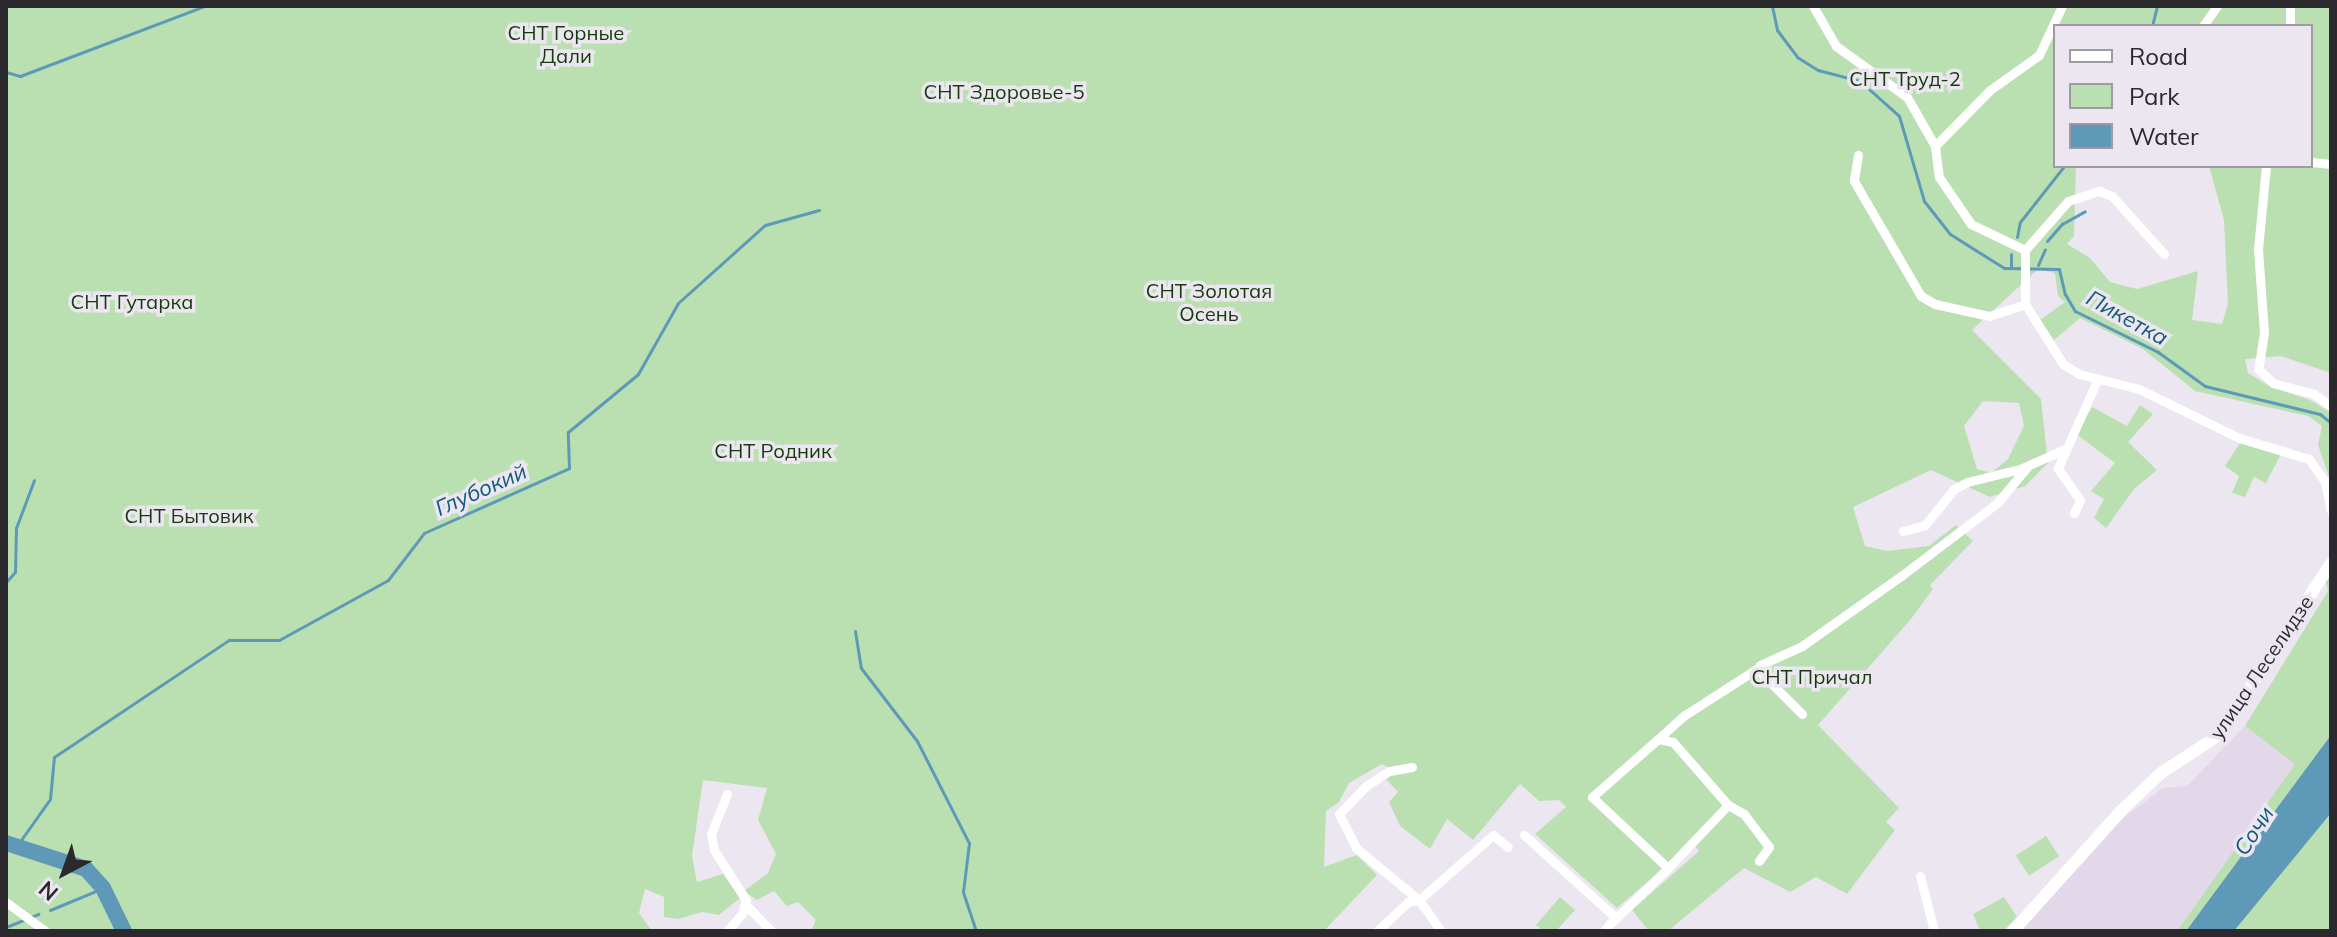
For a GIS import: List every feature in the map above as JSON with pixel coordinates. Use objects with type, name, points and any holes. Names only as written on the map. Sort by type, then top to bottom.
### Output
[{"type":"street","points":[[1813,6],[1836,46],[1907,97],[1935,146],[1939,177],[1971,224],[2025,250]]},
{"type":"street","points":[[2204,24],[2217,6]]},
{"type":"street","points":[[1935,146],[1990,90],[2039,55],[2053,25]]},
{"type":"street","points":[[1858,155],[1854,181],[1921,296],[1935,304],[1989,316],[2025,304]]},
{"type":"street","points":[[2269,168],[2258,249],[2264,333],[2258,369],[2273,383],[2314,394],[2331,406]]},
{"type":"street","points":[[2164,254],[2112,196],[2099,191],[2086,191],[2068,201],[2025,250],[2022,285],[2025,304],[2063,364],[2139,389],[2239,438],[2309,459],[2325,482],[2331,511]]},
{"type":"street","points":[[2074,513],[2080,500],[2058,468],[2098,378]]},
{"type":"street","points":[[1903,531],[1925,525],[1954,489],[1967,482],[2028,466],[2065,449]]},
{"type":"street","points":[[1668,868],[1592,797],[1685,715],[1758,668],[1802,646],[1901,576],[1997,503],[2028,466]]},
{"type":"street","name":"улица Леселидзе","points":[[2013,931],[2131,801],[2161,773],[2219,735],[2331,563]]},
{"type":"street","points":[[1758,668],[1802,714]]},
{"type":"street","points":[[1658,739],[1673,742],[1728,805],[1744,814],[1769,847],[1759,861]]},
{"type":"street","points":[[1412,767],[1389,771],[1339,814],[1356,848],[1419,900],[1441,931]]},
{"type":"street","points":[[727,794],[711,834],[714,850],[746,900],[743,910],[727,931]]},
{"type":"street","points":[[1604,931],[1728,805]]},
{"type":"street","points":[[1377,931],[1408,902],[1419,900],[1493,835],[1508,847]]},
{"type":"street","points":[[1524,835],[1612,914],[1612,922]]},
{"type":"street","points":[[1920,876],[1934,931]]},
{"type":"street","points":[[6,902],[45,931]]},
{"type":"street","points":[[743,910],[753,910],[771,931]]},
{"type":"shaded area","points":[[2245,726],[2296,763],[2177,931],[2021,931],[2123,818],[2163,788],[2187,786]]},
{"type":"green space","points":[[6,6],[2331,6],[2331,373],[2281,356],[2245,359],[2248,373],[2271,387],[2310,400],[2331,413],[2331,482],[2318,445],[2322,426],[2308,416],[2195,391],[2143,349],[2080,318],[2054,340],[2040,320],[2065,302],[2058,296],[2055,273],[2038,269],[1972,330],[2041,399],[2048,463],[2025,486],[1990,497],[1931,470],[1853,507],[1865,546],[1887,551],[1929,546],[1956,525],[1973,541],[1930,585],[1933,589],[1911,619],[1818,725],[1899,808],[1886,822],[1895,830],[1847,894],[1816,877],[1790,892],[1744,868],[1668,931],[1649,931],[1632,910],[1699,851],[1693,843],[1617,908],[1535,834],[1566,807],[1559,800],[1539,801],[1520,784],[1473,840],[1447,819],[1430,849],[1400,826],[1389,802],[1398,792],[1385,778],[1397,772],[1382,764],[1349,783],[1339,802],[1326,811],[1324,867],[1357,855],[1377,875],[1324,931],[811,931],[816,920],[798,902],[787,906],[774,891],[757,900],[744,891],[768,873],[776,854],[758,820],[767,788],[703,780],[692,856],[697,882],[723,874],[740,898],[719,915],[702,912],[678,919],[664,917],[664,897],[645,889],[639,913],[652,931],[6,931]],"holes":[[[2053,24],[2313,24],[2313,168],[2210,168],[2224,220],[2228,304],[2222,324],[2192,320],[2198,271],[2137,289],[2110,282],[2090,258],[2067,244],[2074,236],[2076,168],[2053,168]],[[1983,401],[2019,403],[2024,426],[2008,459],[1991,473],[1977,469],[1964,426]]]},
{"type":"green space","points":[[2140,405],[2153,414],[2128,442],[2157,470],[2134,489],[2106,528],[2094,518],[2104,499],[2091,491],[2115,463],[2076,434],[2092,407],[2127,426]]},
{"type":"green space","points":[[2240,443],[2281,454],[2266,483],[2254,477],[2245,497],[2232,493],[2239,476],[2225,466]]},
{"type":"green space","points":[[2331,574],[2331,735],[2186,931],[2177,931],[2295,764],[2245,726],[2328,591],[2326,582]]},
{"type":"green space","points":[[2331,813],[2331,931],[2234,931],[2261,895]]},
{"type":"green space","points":[[2046,836],[2059,856],[2029,876],[2016,856]]},
{"type":"green space","points":[[1560,897],[1575,910],[1556,931],[1543,931],[1536,925]]},
{"type":"green space","points":[[2004,897],[2017,917],[2003,931],[1980,931],[1973,914]]},
{"type":"water","points":[[2331,735],[2331,813],[2234,931],[2186,931]]},
{"type":"waterway","points":[[6,72],[20,76],[204,6]]},
{"type":"waterway","name":"Пикетка","points":[[1772,6],[1777,30],[1797,57],[1818,70],[1860,81],[1899,116],[1924,201],[1950,234],[2004,268],[2059,269],[2065,294],[2075,311],[2158,352],[2205,386],[2320,414],[2331,423]]},
{"type":"waterway","points":[[2152,24],[2157,6]]},
{"type":"waterway","points":[[2017,237],[2020,222],[2062,168]]},
{"type":"waterway","name":"Глубокий","points":[[16,847],[50,799],[54,757],[229,640],[279,640],[388,580],[424,533],[569,468],[568,432],[638,374],[678,303],[765,225],[819,210]]},
{"type":"waterway","points":[[2047,241],[2062,224],[2085,211]]},
{"type":"waterway","points":[[2038,265],[2045,249]]},
{"type":"waterway","points":[[2011,254],[2011,266]]},
{"type":"waterway","points":[[6,582],[15,572],[16,528],[34,480]]},
{"type":"waterway","points":[[855,631],[861,668],[917,741],[969,843],[963,892],[976,931]]},
{"type":"waterway","points":[[6,843],[86,869],[103,888],[124,931]]},
{"type":"waterway","points":[[50,910],[103,888]]},
{"type":"waterway","points":[[6,927],[39,914]]},
{"type":"park label","name":"СНТ Горные Дали","points":[[566,44]]},
{"type":"park label","name":"СНТ Труд-2","points":[[1905,78]]},
{"type":"park label","name":"СНТ Здоровье-5","points":[[1004,91]]},
{"type":"park label","name":"СНТ Гутарка","points":[[132,301]]},
{"type":"park label","name":"СНТ Золотая Осень","points":[[1209,302]]},
{"type":"park label","name":"СНТ Родник","points":[[773,450]]},
{"type":"park label","name":"СНТ Бытовик","points":[[189,515]]},
{"type":"park label","name":"СНТ Причал","points":[[1812,676]]},
{"type":"water label","name":"Сочи","points":[[2254,831]]}]
